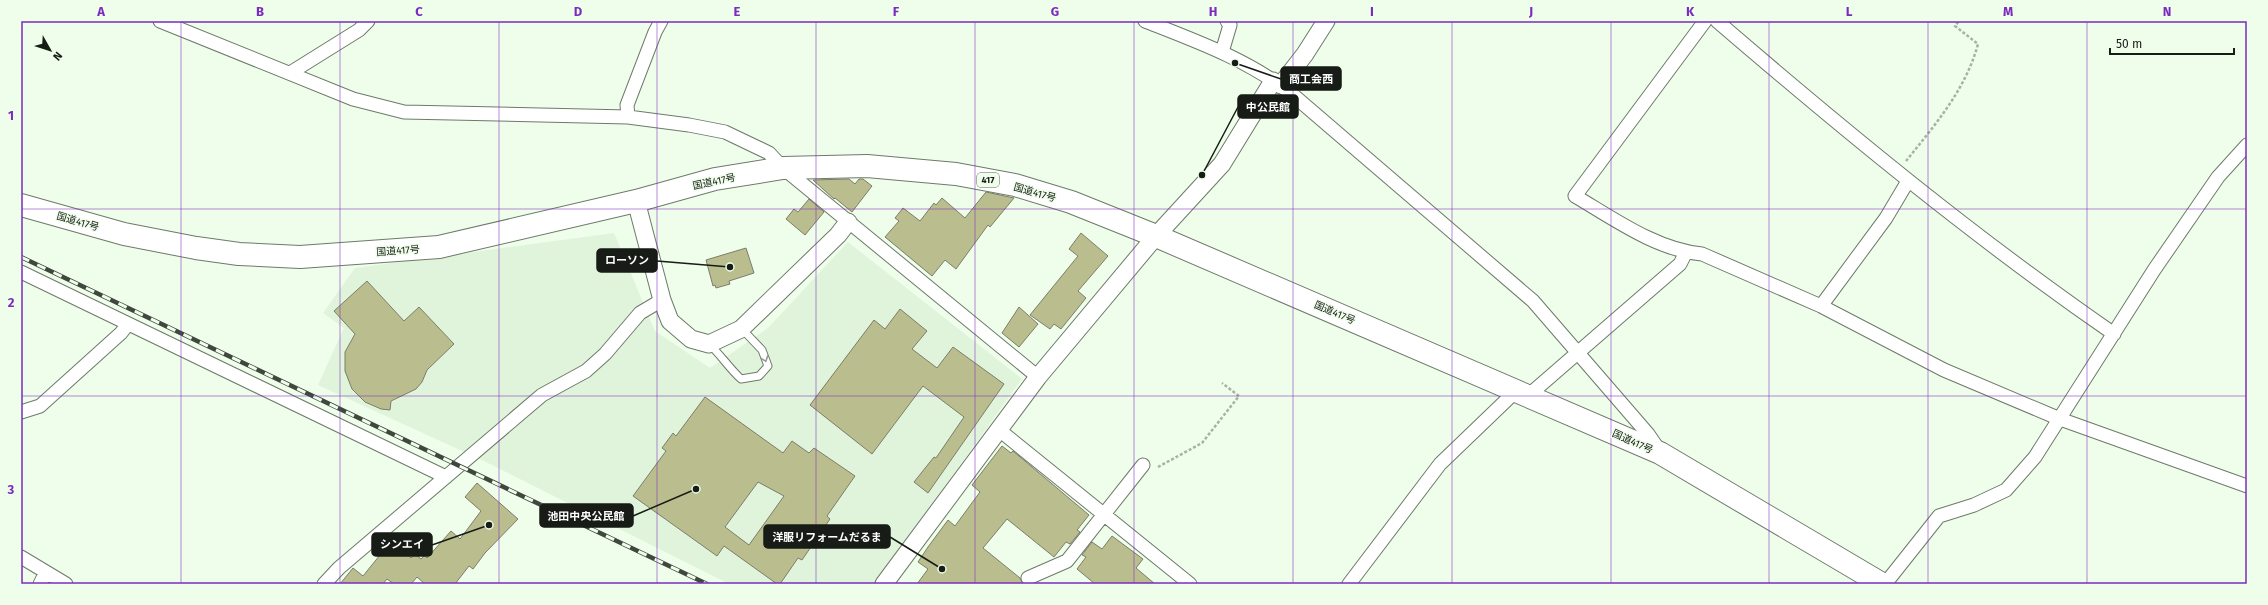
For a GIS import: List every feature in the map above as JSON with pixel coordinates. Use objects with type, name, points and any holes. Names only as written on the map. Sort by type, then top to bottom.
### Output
[{"type":"highway","name":"国道417号","points":[[21,205],[124,234],[196,248],[239,254],[300,257],[439,248],[716,179],[783,168],[867,166],[956,174],[1015,185],[1072,202],[1156,236],[1523,392],[1660,453],[1882,584]]},
{"type":"street","points":[[160,21],[353,99],[404,112],[628,117],[725,132],[769,153],[783,168],[1038,377]]},
{"type":"street","points":[[290,73],[359,30],[368,21]]},
{"type":"street","points":[[628,117],[627,105],[655,32],[662,21]]},
{"type":"street","points":[[1144,21],[1222,52],[1277,83],[1533,301],[1648,434],[1660,453]]},
{"type":"street","points":[[1222,52],[1230,25],[1228,21]]},
{"type":"street","points":[[884,584],[1038,377],[1156,236],[1222,164],[1277,83],[1305,54],[1326,21]]},
{"type":"street","points":[[1705,21],[1575,196],[1640,234],[1686,252],[1702,254],[1821,306],[1944,370],[2060,419],[2247,486]]},
{"type":"street","points":[[1717,21],[1908,181],[2042,284],[2114,334]]},
{"type":"street","points":[[1885,584],[1939,516],[1974,505],[2006,490],[2035,457],[2154,270],[2218,177],[2247,145]]},
{"type":"street","points":[[1821,306],[1886,218],[1908,181]]},
{"type":"street","points":[[636,200],[662,300],[670,321],[691,339],[709,344],[741,329],[838,235],[848,222]]},
{"type":"street","points":[[1349,584],[1440,464],[1523,392],[1576,352],[1680,264],[1686,252]]},
{"type":"street","points":[[21,272],[446,477]]},
{"type":"street","points":[[324,584],[339,568],[542,395],[586,371],[605,354],[640,313],[662,300]]},
{"type":"street","points":[[21,412],[40,406],[121,333],[128,324]]},
{"type":"street","points":[[998,429],[1190,584]]},
{"type":"street","points":[[1028,578],[1067,561],[1140,468]]},
{"type":"street","points":[[21,557],[66,584]]},
{"type":"street","points":[[40,584],[46,572]]},
{"type":"lane","points":[[709,344],[724,359],[730,369],[742,379],[759,376],[768,366],[762,350],[741,329]]},
{"type":"path","points":[[1898,172],[1944,113],[1972,65],[1978,44],[1955,26],[1959,21]]},
{"type":"path","points":[[1140,468],[1145,475],[1202,443],[1239,396],[1222,383]]},
{"type":"shaded area","points":[[614,233],[655,331],[710,368],[768,328],[848,242],[1022,379],[875,584],[729,584],[484,461],[318,385],[344,328],[323,313],[355,268]]},
{"type":"building","points":[[849,179],[855,184],[859,179],[863,179],[872,186],[852,212],[835,198],[834,199],[813,180]]},
{"type":"building","points":[[986,192],[1014,198],[990,227],[988,225],[956,269],[945,260],[932,276],[885,237],[899,221],[895,218],[903,208],[920,221],[934,203],[936,205],[942,198],[965,218]]},
{"type":"building","points":[[809,199],[824,212],[805,235],[786,219],[794,209],[798,212]]},
{"type":"building","points":[[1081,233],[1108,256],[1078,291],[1086,298],[1061,329],[1054,324],[1050,329],[1030,315],[1078,256],[1069,249]]},
{"type":"building","points":[[746,248],[754,273],[729,281],[730,284],[716,288],[715,285],[713,286],[706,260]]},
{"type":"building","points":[[367,281],[404,321],[419,307],[454,344],[427,370],[422,382],[416,389],[391,401],[390,410],[381,409],[365,402],[352,389],[345,371],[345,352],[355,334],[334,311]]},
{"type":"building","points":[[1019,307],[1038,324],[1019,347],[1002,333]]},
{"type":"building","points":[[900,309],[927,331],[912,349],[937,368],[953,347],[1004,384],[928,493],[914,482],[934,457],[936,458],[964,417],[923,386],[872,454],[810,405],[874,320],[885,329]]},
{"type":"building","points":[[705,397],[783,453],[792,441],[809,453],[814,448],[855,476],[827,516],[830,519],[802,560],[798,558],[780,584],[777,584],[724,546],[717,556],[633,496],[666,451],[662,448],[673,433],[676,436]],"holes":[[[758,482],[784,496],[749,545],[725,527]]]},
{"type":"building","points":[[1002,446],[1011,453],[1013,451],[1089,515],[1077,530],[1080,532],[1070,544],[1066,542],[1054,557],[1007,519],[983,548],[1020,578],[1023,584],[917,584],[928,569],[918,562],[948,520],[955,526],[980,492],[972,485]]},
{"type":"building","points":[[477,483],[518,519],[485,553],[473,569],[469,566],[455,584],[425,584],[417,577],[411,584],[394,584],[387,579],[383,584],[340,584],[353,568],[363,576],[393,539],[411,558],[415,554],[421,559],[425,555],[427,558],[451,531],[460,539],[481,511],[465,497]]},
{"type":"building","points":[[1112,536],[1143,559],[1136,568],[1155,584],[1095,584],[1077,569],[1086,557],[1082,555],[1092,542],[1102,549]]},
{"type":"railway","points":[[21,257],[707,584]]},
{"type":"place","name":"商工会西","points":[[1235,63]]},
{"type":"place","name":"中公民館","points":[[1202,175]]},
{"type":"place","name":"ローソン","points":[[730,267]]},
{"type":"place","name":"池田中央公民館","points":[[696,489]]},
{"type":"place","name":"シンエイ","points":[[489,525]]},
{"type":"place","name":"洋服リフォームだるま","points":[[942,569]]}]
